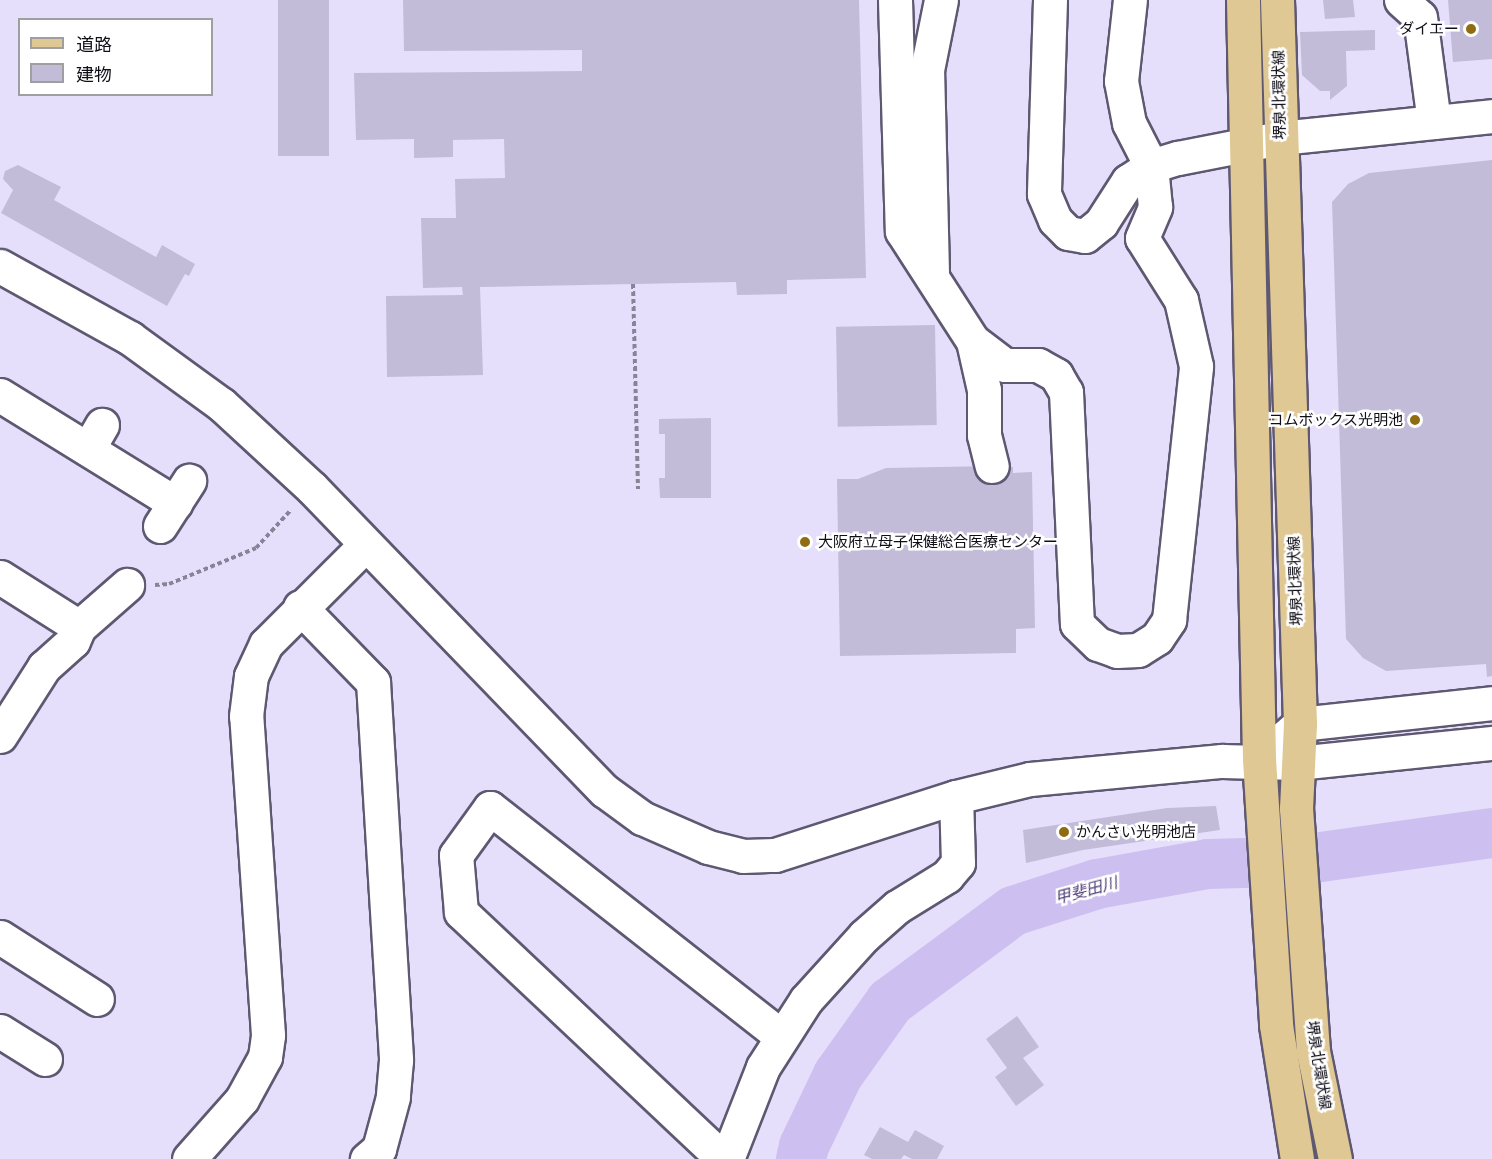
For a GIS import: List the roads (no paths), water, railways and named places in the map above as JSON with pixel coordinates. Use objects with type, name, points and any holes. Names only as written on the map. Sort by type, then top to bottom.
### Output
[{"type":"main road","points":[[1243,0],[1259,759],[1276,1025],[1297,1159]]},
{"type":"main road","name":"堺泉北環状線","points":[[1277,0],[1300,724],[1297,763],[1298,828],[1313,1051],[1335,1159]]},
{"type":"street","points":[[895,0],[902,231],[932,272],[973,341],[984,390],[984,435],[992,466]]},
{"type":"street","points":[[932,272],[927,70],[941,0]]},
{"type":"street","points":[[1050,0],[1044,194],[1055,220],[1068,233],[1085,236],[1101,223],[1128,181],[1151,166],[1280,138],[1492,116]]},
{"type":"street","points":[[973,341],[1005,365],[1038,365],[1056,375],[1066,392],[1077,624],[1098,644],[1117,651],[1138,650],[1157,638],[1169,620],[1196,366],[1181,300],[1142,238],[1155,207],[1151,166],[1129,123],[1121,81],[1130,0]]},
{"type":"street","points":[[1401,0],[1420,17],[1434,122]]},
{"type":"street","points":[[0,266],[130,338],[182,373],[312,488],[597,784],[642,818],[670,833],[743,856],[775,855],[956,797],[1030,779],[1088,772],[1259,759],[1297,763],[1492,743]]},
{"type":"street","points":[[984,390],[1005,365]]},
{"type":"street","points":[[0,395],[95,437],[175,503]]},
{"type":"street","points":[[189,1159],[243,1100],[265,1057],[266,980],[246,716],[251,676],[266,644],[300,607],[365,545]]},
{"type":"street","points":[[0,577],[79,627]]},
{"type":"street","points":[[0,736],[44,668],[73,641],[79,627],[127,585]]},
{"type":"street","points":[[300,607],[373,682],[396,1060],[393,1097],[383,1156]]},
{"type":"street","points":[[1259,759],[1300,724],[1492,703]]},
{"type":"street","points":[[781,1036],[490,808],[456,855],[461,912],[701,1142],[725,1159],[743,1112],[781,1036],[806,1000],[864,936],[897,907],[947,876],[958,863],[956,797]]},
{"type":"street","points":[[0,937],[97,999]]},
{"type":"street","points":[[0,1031],[45,1059]]},
{"type":"waterway","name":"甲斐田川","points":[[801,1159],[804,1146],[838,1075],[890,1002],[1013,911],[1097,884],[1208,864],[1285,862],[1492,833]]},
{"type":"place","name":"ダイエー","points":[[1471,29]]},
{"type":"place","name":"コムボックス光明池","points":[[1415,420]]},
{"type":"place","name":"大阪府立母子保健総合医療センター","points":[[805,542]]},
{"type":"place","name":"かんさい光明池店","points":[[1064,832]]}]
